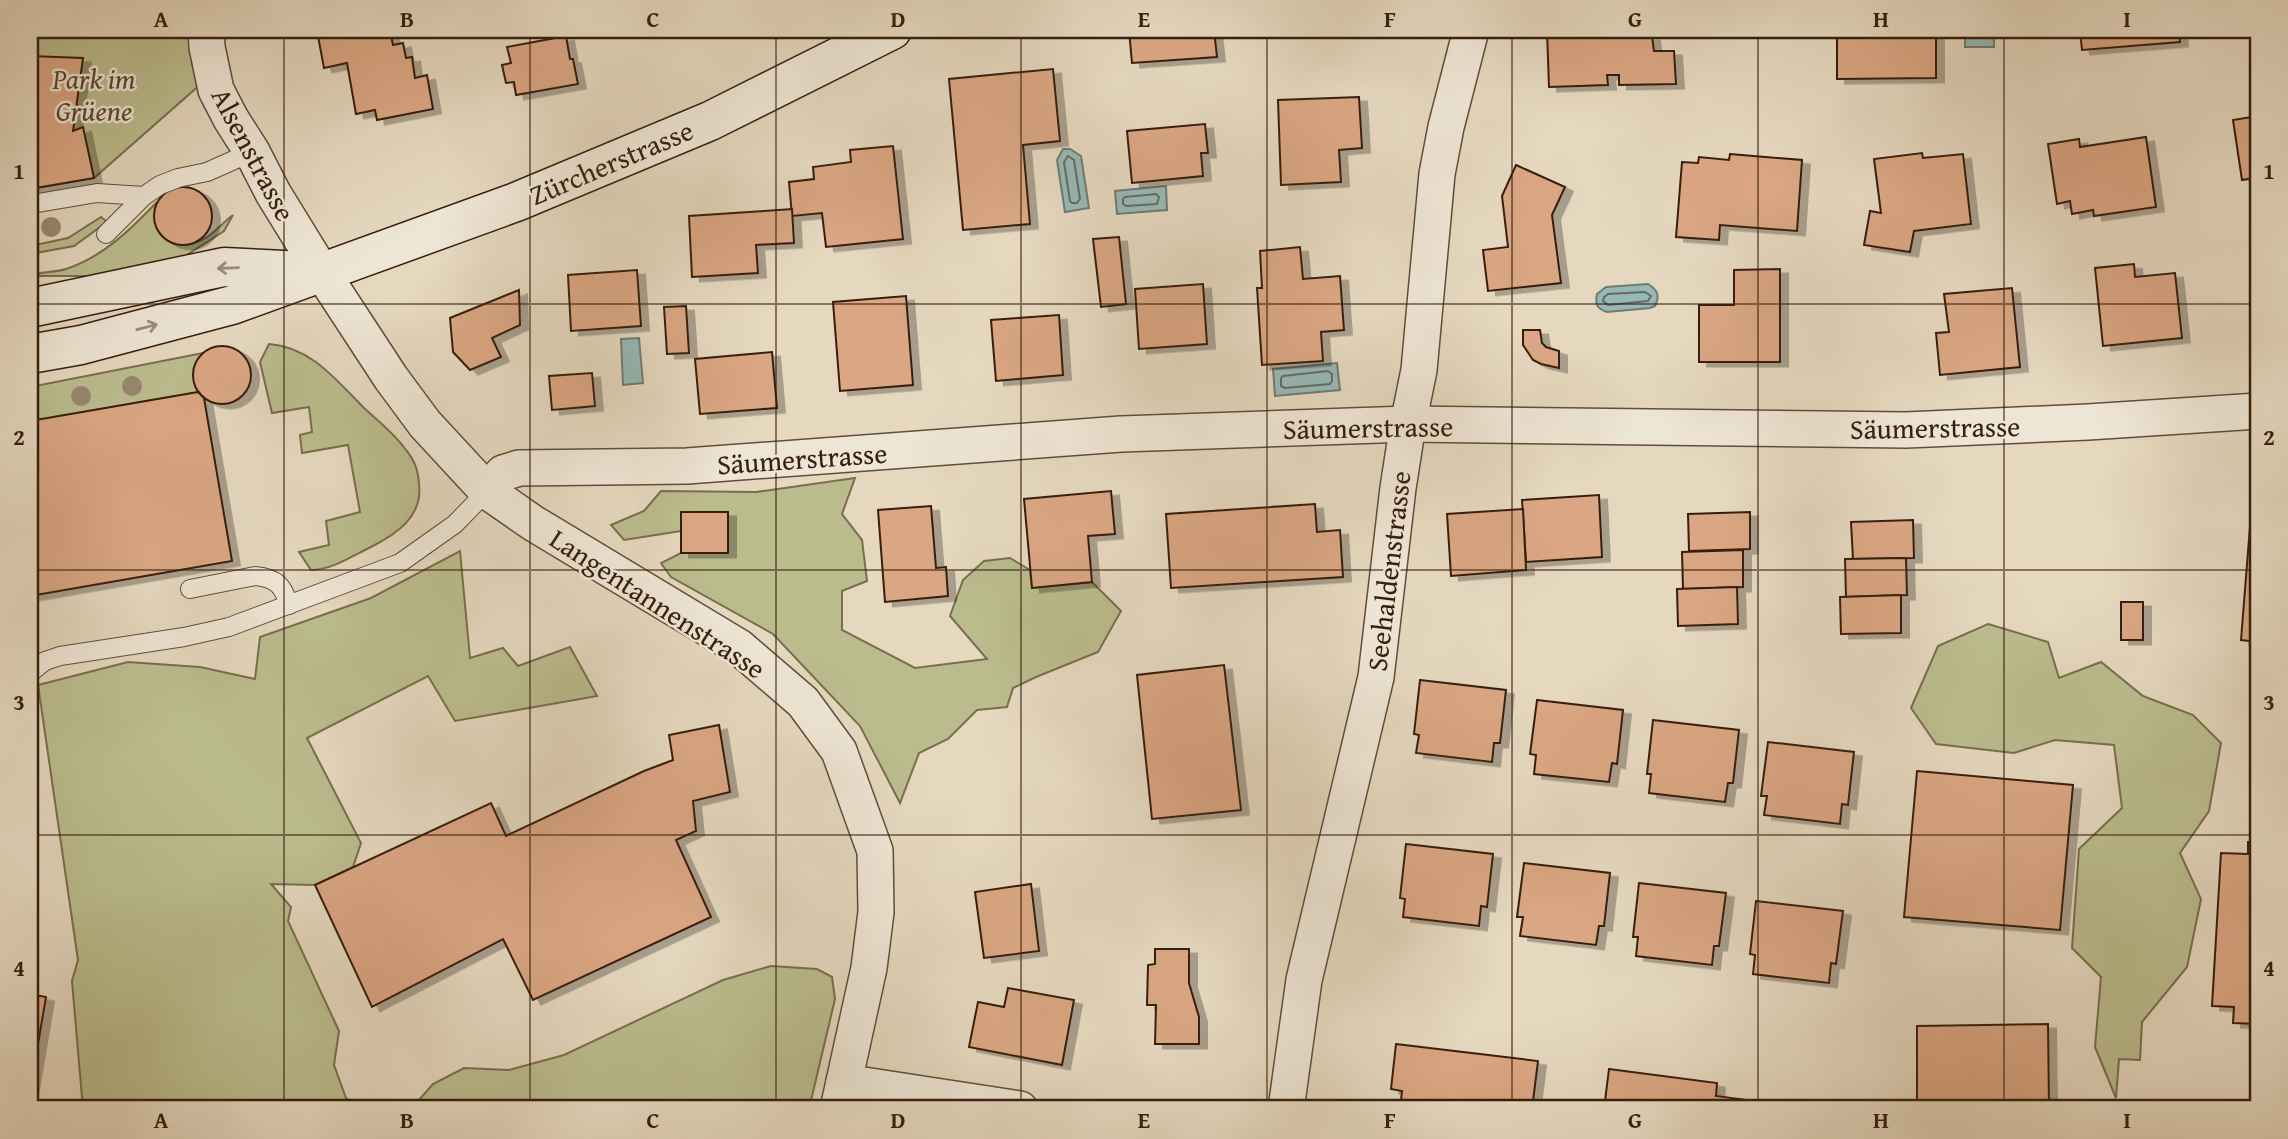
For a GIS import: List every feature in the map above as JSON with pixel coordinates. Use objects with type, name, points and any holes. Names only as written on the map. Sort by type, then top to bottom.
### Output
[{"type":"main road","name":"Zürcherstrasse","points":[[30,354],[81,345],[232,305],[516,202],[686,131],[892,30]]},
{"type":"main road","name":"Zürcherstrasse","points":[[30,308],[224,267],[321,271]]},
{"type":"street","name":"Alsenstrasse","points":[[206,30],[216,90],[273,193],[321,271]]},
{"type":"street","name":"Seehaldenstrasse","points":[[1286,1109],[1304,980],[1376,677],[1398,488],[1419,370],[1437,174],[1471,30]]},
{"type":"street","name":"Langentannenstrasse","points":[[321,271],[375,355],[425,424],[488,491],[533,523],[739,647],[803,702],[839,751],[875,851],[876,912],[869,968],[841,1096]]},
{"type":"street","name":"Säumerstrasse","points":[[488,491],[503,473],[519,468],[687,466],[1121,434],[1408,424],[1906,430],[2258,411]]},
{"type":"street","points":[[841,1096],[1020,1109]]},
{"type":"lane","points":[[106,234],[144,196],[160,185],[207,172],[252,152]]},
{"type":"lane","points":[[38,203],[97,193],[144,196]]},
{"type":"lane","points":[[30,673],[45,661],[60,656],[184,637],[229,627],[400,563],[456,524],[488,491]]},
{"type":"lane","points":[[191,589],[255,576],[265,577],[283,588],[289,605]]},
{"type":"green space","name":"Park im Grüene","points":[[30,30],[201,30],[202,83],[94,178],[30,189]]},
{"type":"green space","points":[[157,202],[155,213],[159,232],[172,243],[191,244],[202,240],[233,215],[224,231],[179,260],[127,272],[87,276],[30,276],[66,269],[92,257],[127,232]]},
{"type":"green space","points":[[101,217],[107,222],[74,246],[30,254],[30,246],[68,238]]},
{"type":"green space","points":[[269,344],[298,351],[333,376],[397,439],[412,458],[417,470],[417,506],[406,523],[381,542],[327,568],[311,570],[299,552],[329,545],[326,521],[360,512],[348,445],[302,453],[300,435],[312,432],[309,407],[272,413],[260,362]]},
{"type":"green space","points":[[203,353],[194,372],[198,392],[30,421],[30,387]]},
{"type":"green space","points":[[855,478],[842,514],[862,540],[867,581],[842,591],[842,630],[915,668],[987,659],[950,616],[963,580],[984,561],[1010,558],[1030,570],[1032,588],[1092,582],[1121,611],[1098,652],[1013,688],[1007,707],[977,710],[948,739],[919,753],[900,803],[860,726],[773,634],[671,577],[661,563],[681,553],[727,553],[728,513],[681,531],[624,540],[611,525],[644,511],[661,491],[756,492]]},
{"type":"green space","points":[[460,551],[470,658],[503,648],[518,666],[570,647],[597,696],[455,721],[428,676],[307,738],[361,843],[353,867],[315,885],[271,884],[291,907],[288,921],[339,1031],[334,1065],[346,1098],[365,1109],[83,1109],[72,981],[78,960],[38,685],[128,662],[200,667],[255,679],[260,637],[371,598]]},
{"type":"green space","points":[[1988,624],[2048,642],[2059,678],[2101,662],[2143,696],[2193,715],[2221,743],[2209,811],[2180,853],[2201,899],[2187,967],[2142,1022],[2140,1060],[2119,1059],[2116,1098],[2095,1047],[2101,977],[2072,948],[2079,849],[2122,808],[2114,745],[2055,740],[2014,753],[1936,744],[1911,708],[1938,646]]},
{"type":"green space","points":[[771,966],[817,969],[832,977],[835,999],[809,1109],[411,1109],[433,1084],[464,1068],[509,1070],[564,1055],[723,980]]},
{"type":"water","points":[[1965,30],[1994,30],[1994,47],[1965,47]]},
{"type":"water","points":[[1063,149],[1070,149],[1081,156],[1089,208],[1065,212],[1057,160]]},
{"type":"water","points":[[1166,186],[1167,210],[1117,214],[1115,191]]},
{"type":"water","points":[[1648,284],[1657,294],[1655,306],[1607,312],[1597,306],[1597,294],[1606,287]]},
{"type":"water","points":[[639,338],[643,383],[623,385],[621,339]]},
{"type":"water","points":[[1337,363],[1340,390],[1275,396],[1273,369]]},
{"type":"building","points":[[390,30],[393,45],[403,43],[406,58],[412,57],[415,78],[427,75],[433,109],[377,120],[375,110],[356,114],[347,63],[324,68],[317,31]]},
{"type":"building","points":[[1129,30],[1214,30],[1217,57],[1132,63]]},
{"type":"building","points":[[1547,30],[1610,30],[1611,37],[1652,36],[1654,51],[1674,51],[1676,84],[1619,85],[1619,75],[1607,75],[1608,85],[1549,87]]},
{"type":"building","points":[[1837,30],[1936,30],[1936,78],[1837,79]]},
{"type":"building","points":[[2080,30],[2179,30],[2180,42],[2082,50]]},
{"type":"building","points":[[566,36],[578,84],[516,95],[514,82],[506,83],[502,65],[511,63],[507,47]]},
{"type":"building","name":"Park im Grüene","points":[[30,56],[83,58],[73,131],[83,127],[94,178],[30,189]]},
{"type":"building","points":[[1053,69],[1060,141],[1023,145],[1030,224],[963,230],[949,79]]},
{"type":"building","points":[[1359,97],[1362,148],[1339,150],[1341,182],[1281,185],[1278,100]]},
{"type":"building","points":[[2258,116],[2256,190],[2255,178],[2242,180],[2233,120]]},
{"type":"building","points":[[1205,124],[1208,153],[1201,153],[1203,176],[1132,183],[1127,131]]},
{"type":"building","points":[[2146,137],[2156,207],[2094,216],[2093,210],[2072,214],[2070,201],[2057,204],[2048,144],[2079,139],[2080,147]]},
{"type":"building","points":[[893,146],[903,239],[826,247],[822,213],[792,216],[789,182],[814,179],[813,167],[851,162],[850,150]]},
{"type":"building","points":[[1922,153],[1923,158],[1963,154],[1971,224],[1914,231],[1910,252],[1864,245],[1870,211],[1881,213],[1874,159]]},
{"type":"building","points":[[1730,154],[1802,160],[1797,231],[1720,225],[1719,240],[1676,237],[1682,162],[1698,163],[1699,157],[1729,160]]},
{"type":"building","points":[[1516,165],[1565,187],[1552,215],[1561,283],[1488,291],[1483,250],[1508,247],[1502,196]]},
{"type":"building","points":[[183,187],[194,189],[207,200],[212,216],[210,227],[199,240],[183,245],[172,243],[159,232],[154,216],[156,205],[167,192]]},
{"type":"building","points":[[792,209],[794,243],[756,245],[758,273],[692,277],[689,216]]},
{"type":"building","points":[[1119,237],[1126,304],[1101,307],[1093,239]]},
{"type":"building","points":[[1300,247],[1303,279],[1340,276],[1344,330],[1321,332],[1323,361],[1262,365],[1257,288],[1262,288],[1260,251]]},
{"type":"building","points":[[2134,264],[2135,277],[2175,273],[2182,338],[2103,346],[2095,268]]},
{"type":"building","points":[[1780,269],[1780,362],[1699,362],[1699,305],[1734,305],[1734,270]]},
{"type":"building","points":[[637,270],[641,326],[571,331],[568,275]]},
{"type":"building","points":[[1203,284],[1207,344],[1139,349],[1135,289]]},
{"type":"building","points":[[2012,288],[2020,367],[1940,375],[1936,333],[1949,332],[1944,294]]},
{"type":"building","points":[[519,290],[520,325],[492,338],[501,357],[470,370],[453,352],[450,318]]},
{"type":"building","points":[[906,296],[913,385],[840,391],[833,302]]},
{"type":"building","points":[[686,306],[689,353],[667,354],[664,307]]},
{"type":"building","points":[[1059,315],[1063,375],[996,381],[991,320]]},
{"type":"building","points":[[1523,330],[1540,330],[1542,343],[1559,351],[1559,368],[1533,360],[1523,345]]},
{"type":"building","points":[[222,346],[233,348],[246,359],[251,375],[249,386],[238,399],[222,404],[211,402],[198,391],[193,375],[195,364],[206,351]]},
{"type":"building","points":[[772,352],[777,408],[700,414],[695,359]]},
{"type":"building","points":[[592,373],[595,406],[552,410],[549,376]]},
{"type":"building","points":[[198,392],[204,398],[232,561],[30,596],[30,421]]},
{"type":"building","points":[[1111,491],[1115,534],[1088,536],[1092,582],[1032,588],[1024,499]]},
{"type":"building","points":[[1599,495],[1602,557],[1526,562],[1522,500]]},
{"type":"building","points":[[1315,504],[1317,532],[1340,530],[1343,577],[1171,588],[1166,514]]},
{"type":"building","points":[[931,506],[936,568],[946,567],[948,596],[885,602],[878,510]]},
{"type":"building","points":[[1523,509],[1526,570],[1451,576],[1447,514]]},
{"type":"building","points":[[681,512],[728,512],[728,553],[681,553]]},
{"type":"building","points":[[1750,512],[1750,549],[1689,551],[1688,514]]},
{"type":"building","points":[[2251,514],[2258,514],[2258,642],[2241,640]]},
{"type":"building","points":[[1913,520],[1914,558],[1853,559],[1851,522]]},
{"type":"building","points":[[1743,550],[1743,587],[1683,589],[1682,552]]},
{"type":"building","points":[[1906,558],[1907,595],[1846,597],[1845,559]]},
{"type":"building","points":[[1737,587],[1738,624],[1678,626],[1677,589]]},
{"type":"building","points":[[1901,595],[1901,633],[1841,634],[1840,597]]},
{"type":"building","points":[[2121,602],[2143,602],[2143,640],[2121,640]]},
{"type":"building","points":[[1224,665],[1241,810],[1152,819],[1137,675]]},
{"type":"building","points":[[1420,680],[1506,690],[1500,743],[1494,743],[1492,762],[1416,753],[1419,735],[1414,734]]},
{"type":"building","points":[[1537,700],[1623,710],[1617,764],[1612,763],[1609,782],[1534,774],[1536,755],[1530,754]]},
{"type":"building","points":[[1653,720],[1739,730],[1733,783],[1728,783],[1725,802],[1649,793],[1651,774],[1647,774]]},
{"type":"building","points":[[719,725],[730,792],[693,801],[696,831],[676,840],[711,917],[533,1000],[503,939],[372,1007],[315,885],[491,803],[506,836],[673,760],[669,735]]},
{"type":"building","points":[[1768,742],[1854,752],[1848,805],[1842,804],[1840,824],[1764,815],[1767,796],[1761,796]]},
{"type":"building","points":[[1917,771],[2073,785],[2060,930],[1904,917]]},
{"type":"building","points":[[2248,842],[2258,843],[2258,1024],[2233,1023],[2234,1007],[2212,1006],[2221,853],[2248,854]]},
{"type":"building","points":[[1406,844],[1493,854],[1487,907],[1481,906],[1479,926],[1403,917],[1405,899],[1400,898]]},
{"type":"building","points":[[1524,863],[1610,873],[1604,926],[1599,926],[1596,945],[1520,936],[1523,917],[1517,917]]},
{"type":"building","points":[[1639,883],[1726,893],[1719,946],[1714,946],[1712,965],[1636,956],[1638,937],[1633,937]]},
{"type":"building","points":[[1031,884],[1039,951],[984,958],[975,892]]},
{"type":"building","points":[[1756,901],[1843,911],[1836,964],[1831,963],[1829,983],[1753,974],[1755,955],[1750,954]]},
{"type":"building","points":[[1155,949],[1189,949],[1189,983],[1199,1017],[1199,1044],[1155,1044],[1156,1005],[1147,1005],[1148,965],[1155,964]]},
{"type":"building","points":[[1008,988],[1074,1000],[1062,1065],[969,1047],[978,1002],[1004,1007]]},
{"type":"building","points":[[30,994],[46,997],[30,1091]]},
{"type":"building","points":[[2048,1024],[2049,1107],[1917,1108],[1917,1026]]},
{"type":"building","points":[[1396,1044],[1538,1061],[1532,1109],[1400,1109],[1402,1091],[1391,1089]]},
{"type":"building","points":[[1609,1069],[1717,1083],[1716,1096],[1814,1109],[1604,1109]]}]
